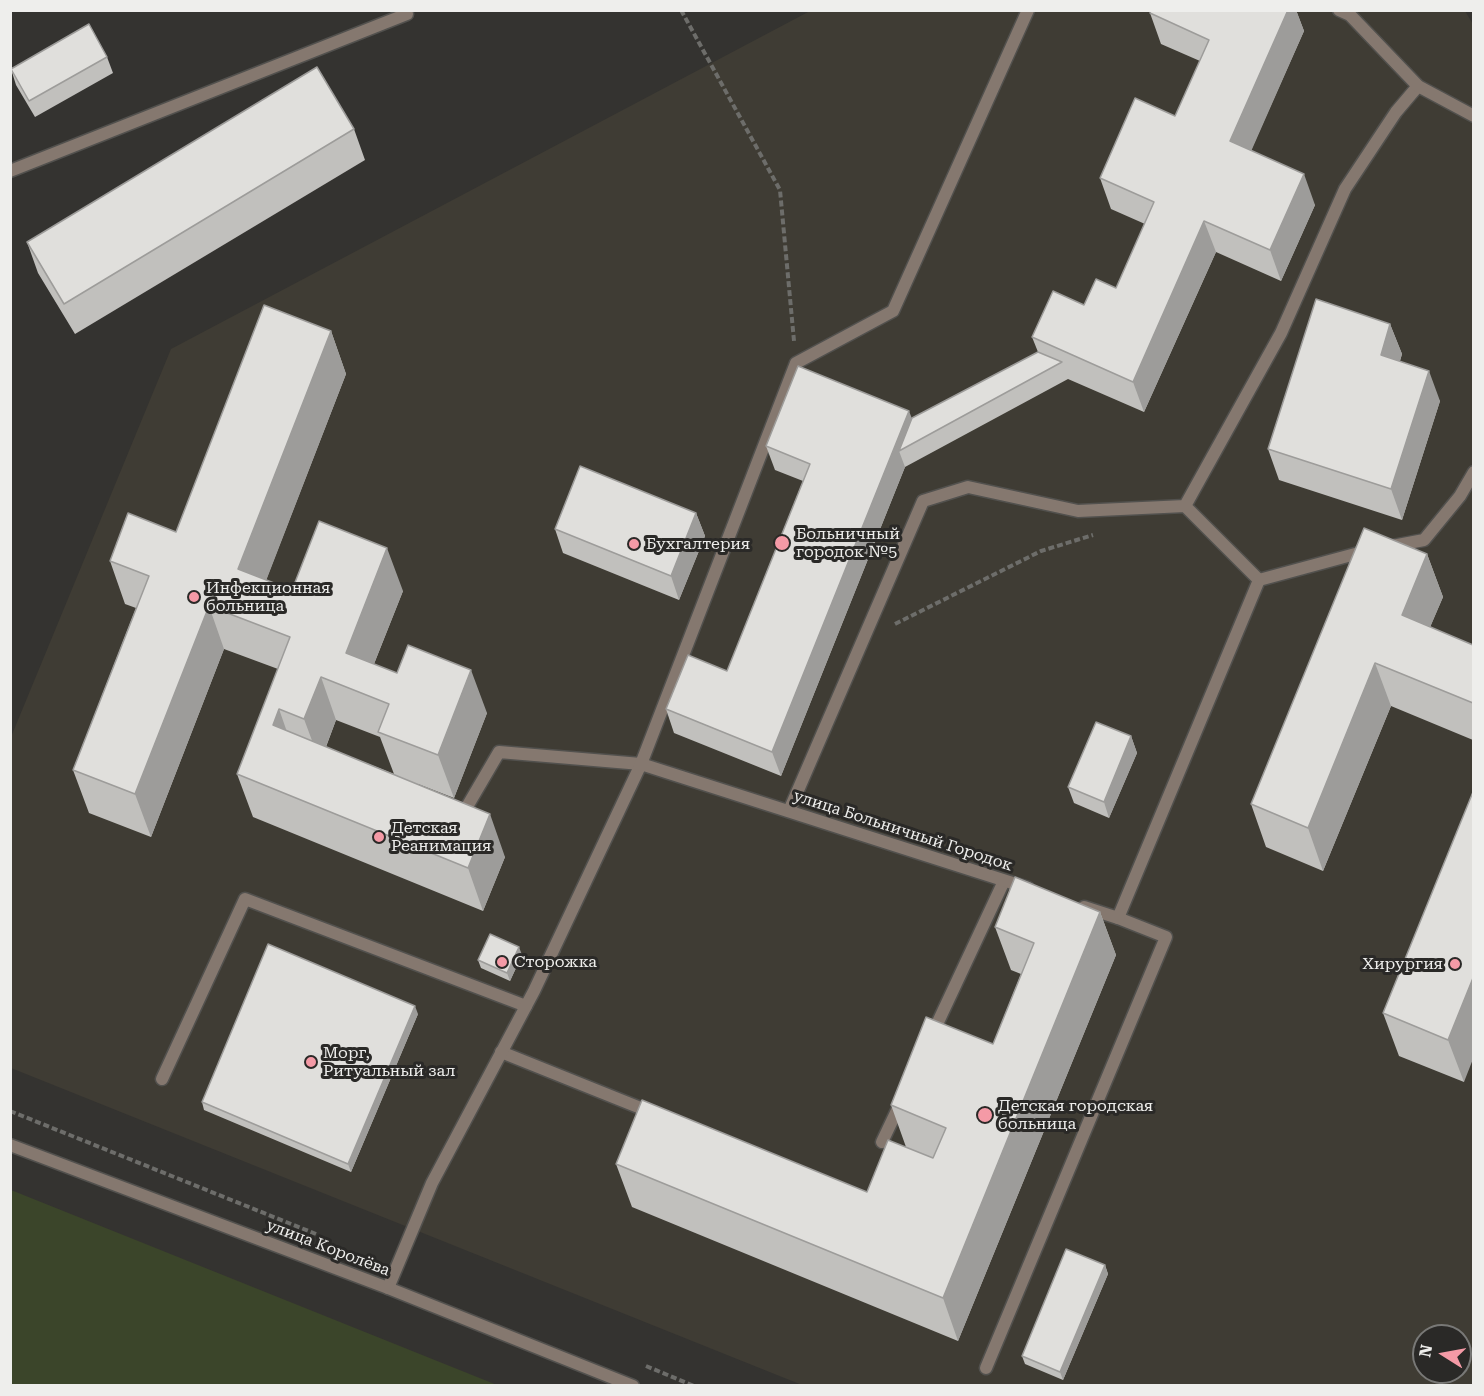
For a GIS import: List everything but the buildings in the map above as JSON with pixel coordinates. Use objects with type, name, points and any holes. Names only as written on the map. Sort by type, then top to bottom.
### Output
[{"type":"street","points":[[388,1288],[432,1183],[526,1006],[641,764],[796,363],[893,311],[1028,10]]},
{"type":"street","points":[[1339,10],[1350,15],[1418,86],[1473,116]]},
{"type":"street","points":[[10,171],[407,14]]},
{"type":"street","points":[[1185,507],[1281,333],[1345,189],[1396,112],[1418,86]]},
{"type":"street","points":[[1259,580],[1365,550],[1424,540],[1460,496],[1473,472]]},
{"type":"street","points":[[789,812],[923,501],[968,487],[1078,512],[1185,507],[1259,580]]},
{"type":"street","points":[[1118,918],[1259,580]]},
{"type":"street","name":"улица Больничный Городок","points":[[450,815],[460,819],[499,752],[641,764],[1035,891]]},
{"type":"street","points":[[928,1044],[1004,881]]},
{"type":"street","points":[[162,1079],[245,899],[526,1006]]},
{"type":"street","points":[[986,1368],[1166,936],[1077,904]]},
{"type":"street","points":[[501,1052],[668,1119]]},
{"type":"street","points":[[882,1142],[908,1087]]},
{"type":"street","name":"улица Королёва","points":[[10,1145],[388,1288],[633,1386]]},
{"type":"path","points":[[681,10],[780,190],[796,363]]},
{"type":"path","points":[[863,641],[1041,551],[1096,534]]},
{"type":"shaded area","name":"Больничный городок №5","points":[[810,11],[1465,11],[1474,26],[1473,1385],[802,1385],[11,1068],[11,737],[171,349]]},
{"type":"green space","points":[[11,1190],[497,1385],[11,1385]]},
{"type":"place","name":"Больничный городок №5","points":[[782,543]]},
{"type":"place","name":"Бухгалтерия","points":[[634,544]]},
{"type":"place","name":"Инфекционная больница","points":[[194,597]]},
{"type":"place","name":"Детская Реанимация","points":[[379,837]]},
{"type":"place","name":"Сторожка","points":[[502,962]]},
{"type":"place","name":"Хирургия","points":[[1455,964]]},
{"type":"place","name":"Морг, Ритуальный зал","points":[[311,1062]]},
{"type":"place","name":"Детская городская больница","points":[[985,1115]]}]
